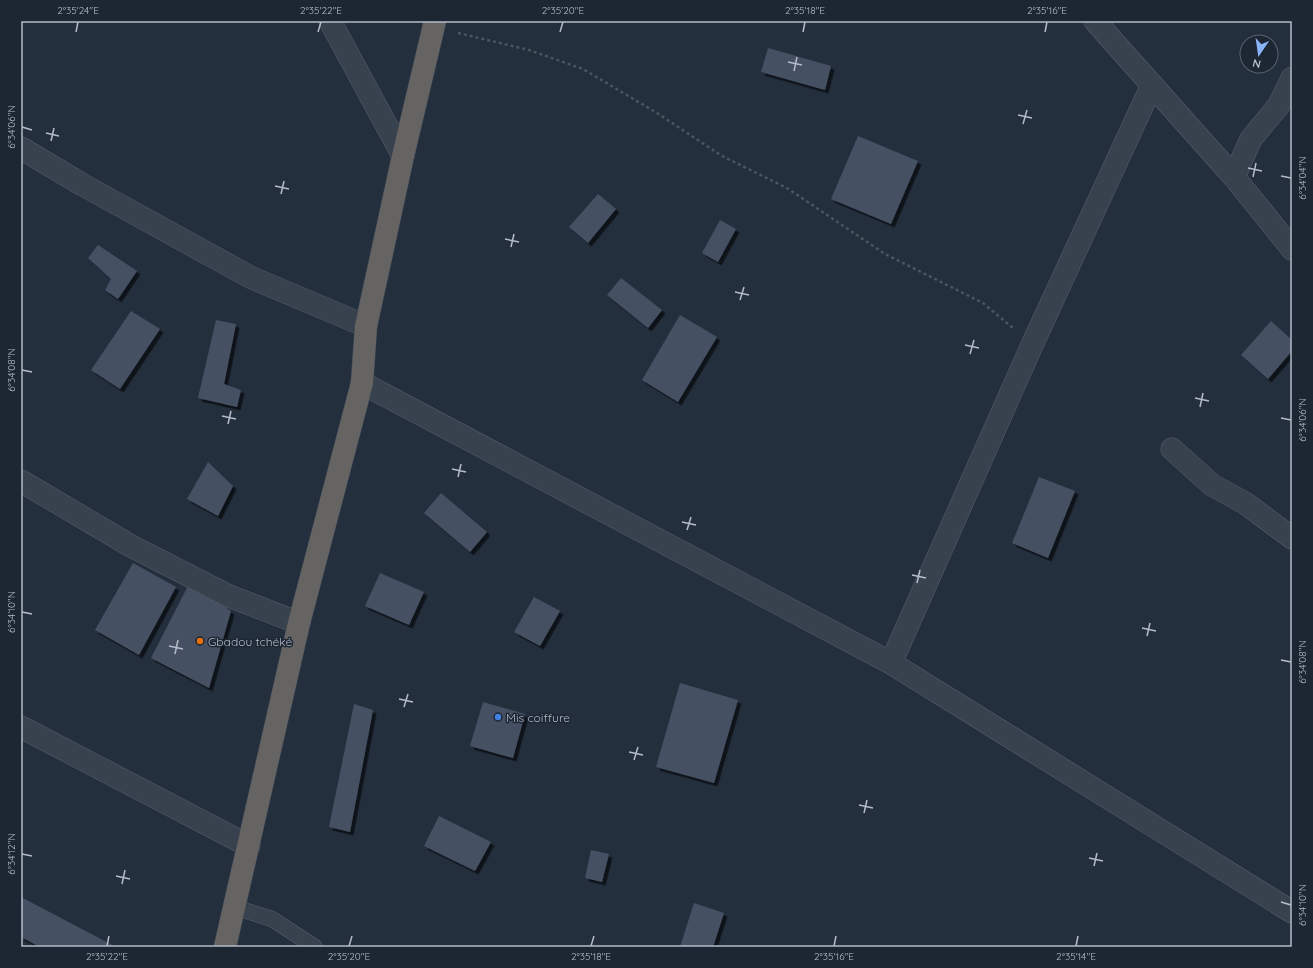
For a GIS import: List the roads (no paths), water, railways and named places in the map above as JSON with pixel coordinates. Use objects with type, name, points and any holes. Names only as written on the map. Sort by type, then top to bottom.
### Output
[{"type":"highway","points":[[224,947],[249,846],[299,623],[362,383],[366,326],[403,156],[434,24]]},
{"type":"street","points":[[330,21],[403,156]]},
{"type":"street","points":[[1095,21],[1234,177],[1292,249]]},
{"type":"street","points":[[1234,177],[1251,139],[1279,105],[1292,78]]},
{"type":"street","points":[[891,663],[1032,345],[1152,85]]},
{"type":"street","points":[[21,148],[83,185],[250,277],[366,326]]},
{"type":"street","points":[[362,383],[891,663],[1292,912]]},
{"type":"street","points":[[1172,449],[1212,485],[1245,503],[1292,538]]},
{"type":"street","points":[[21,481],[152,557],[229,596],[299,623]]},
{"type":"street","points":[[21,727],[249,846]]},
{"type":"lane","points":[[234,907],[272,919],[315,947]]},
{"type":"place","name":"Gbadou tchéké","points":[[200,641]]},
{"type":"place","name":"Mis coiffure","points":[[498,717]]}]
